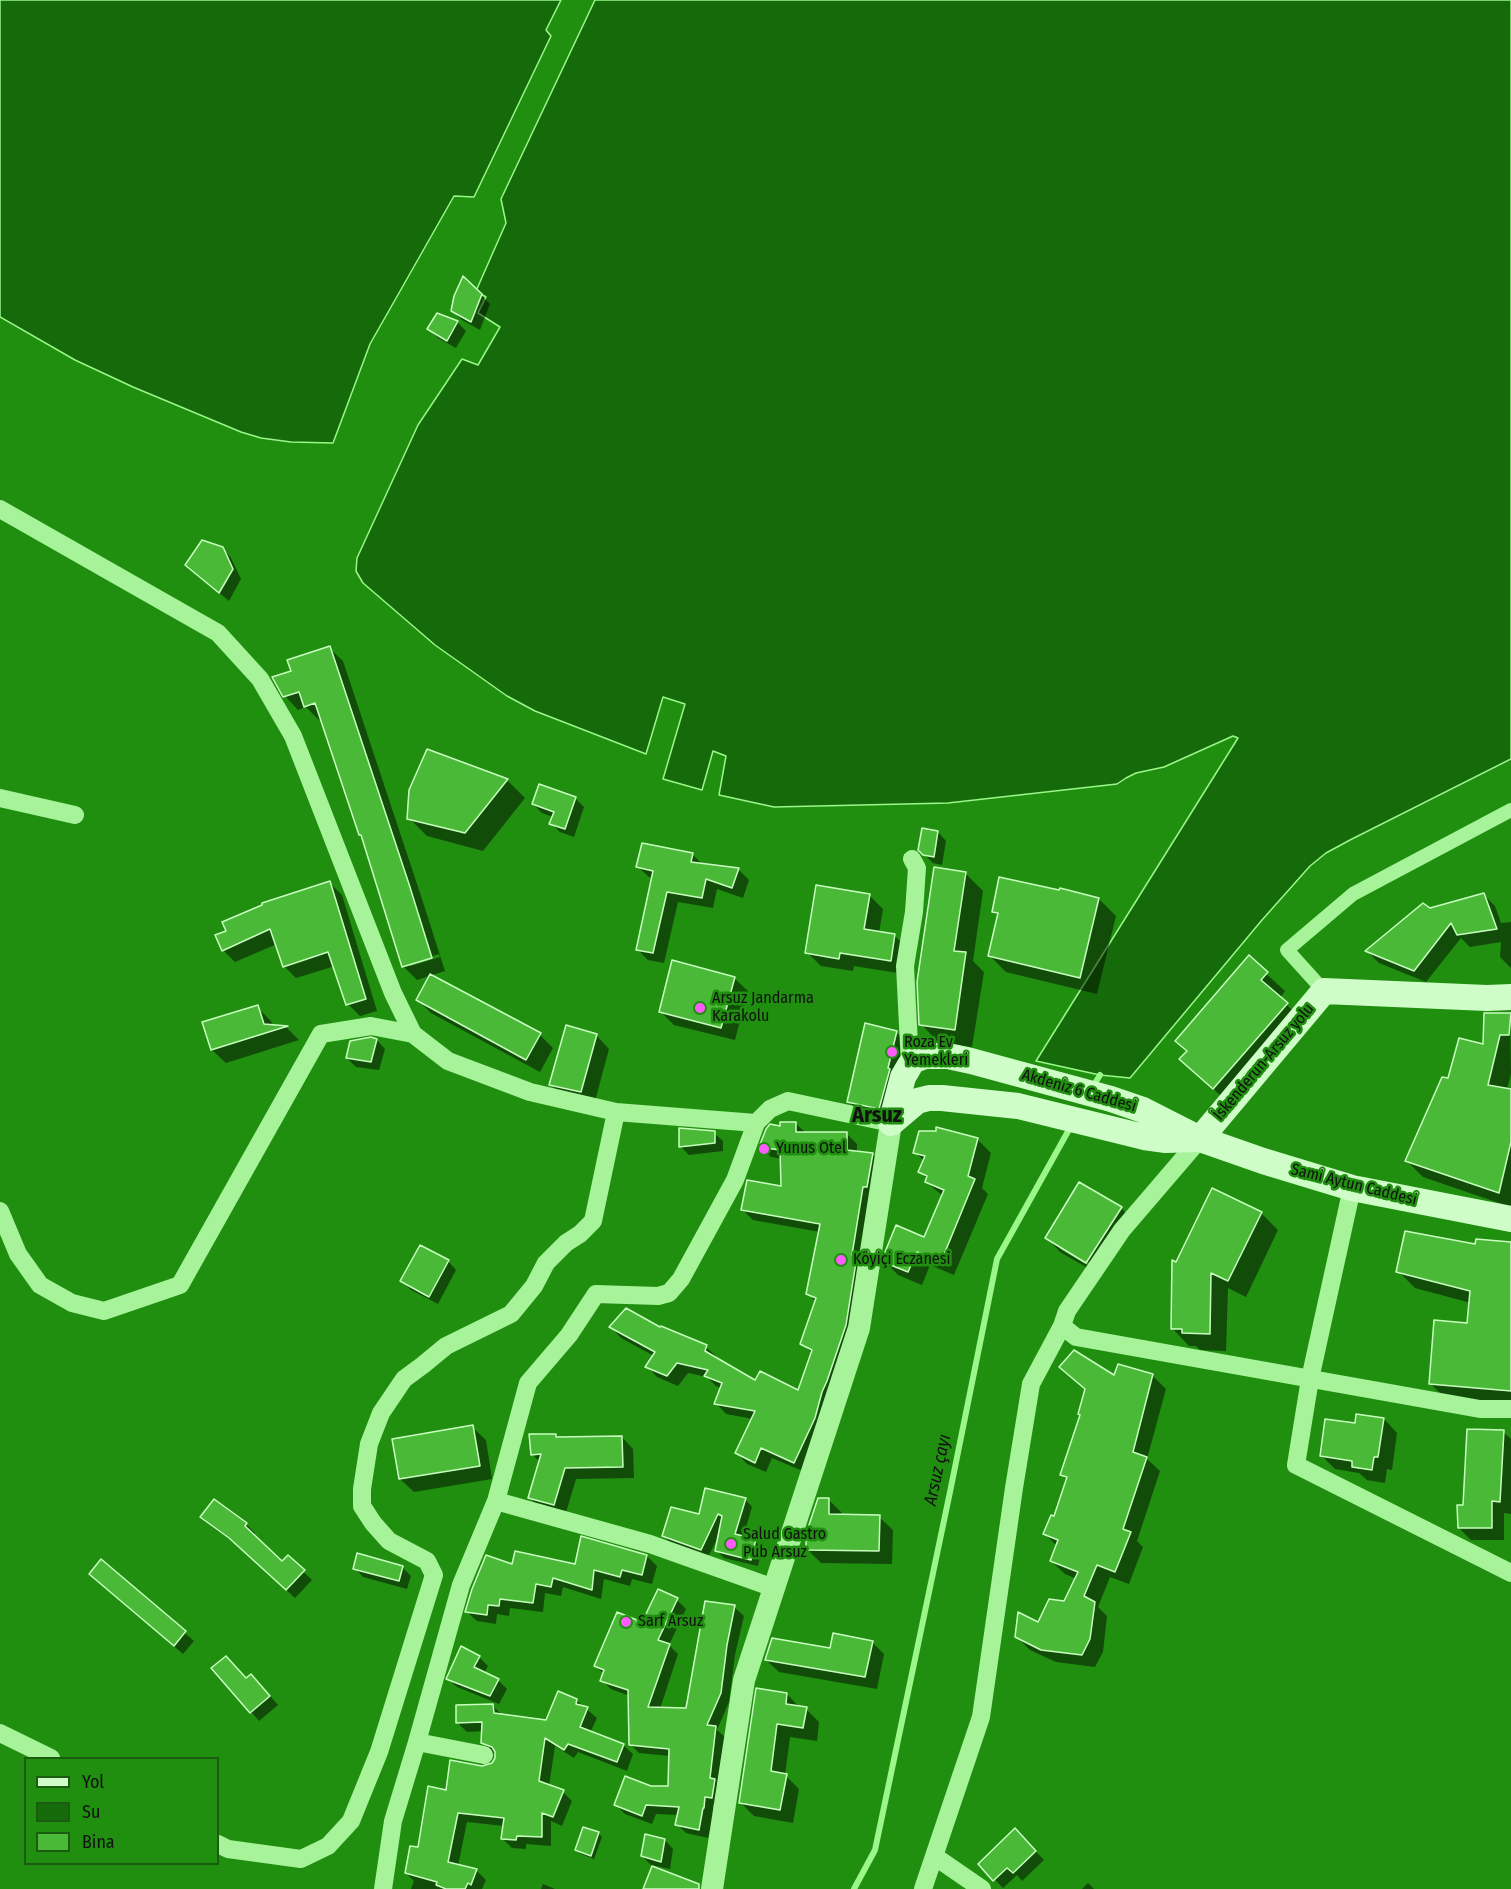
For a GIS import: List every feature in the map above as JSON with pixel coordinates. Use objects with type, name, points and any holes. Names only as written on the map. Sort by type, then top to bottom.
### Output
[{"type":"main road","name":"İskenderun-Arsuz yolu","points":[[1200,1139],[1324,991],[1511,997]]},
{"type":"main road","name":"Akdeniz 6 Caddesi","points":[[910,1065],[925,1056],[936,1055],[971,1060],[1129,1105],[1200,1139]]},
{"type":"main road","points":[[891,1123],[903,1077],[910,1065]]},
{"type":"main road","name":"Akdeniz 6 Caddesi","points":[[891,1123],[917,1101],[928,1098],[989,1102],[1054,1114],[1144,1137],[1166,1140],[1200,1139]]},
{"type":"main road","name":"Sami Aytun Caddesi","points":[[1200,1139],[1352,1188],[1511,1219]]},
{"type":"street","points":[[0,509],[218,633],[260,679],[293,736],[393,993],[413,1034],[448,1061],[530,1092],[616,1112],[756,1123]]},
{"type":"street","points":[[0,798],[75,814]]},
{"type":"street","points":[[1324,991],[1287,950],[1353,894],[1511,810]]},
{"type":"street","points":[[910,1065],[905,966],[914,912],[917,868],[912,859]]},
{"type":"street","points":[[0,1210],[18,1254],[40,1285],[72,1303],[104,1311],[180,1285],[321,1034],[372,1026],[413,1034]]},
{"type":"street","points":[[383,1889],[393,1821],[461,1585],[496,1501],[528,1383],[568,1335],[596,1294],[658,1296],[669,1293],[681,1279],[735,1180],[756,1123],[770,1109],[788,1101],[891,1123],[859,1328],[744,1680],[712,1889]]},
{"type":"street","points":[[219,1844],[228,1849],[300,1859],[328,1846],[351,1821],[379,1752],[434,1575],[427,1561],[389,1541],[372,1523],[362,1506],[369,1444],[381,1413],[404,1379],[446,1346],[511,1314],[534,1286],[546,1263],[593,1221],[616,1112]]},
{"type":"street","points":[[923,1889],[981,1717],[1031,1384],[1062,1326],[1067,1311],[1122,1230],[1200,1139]]},
{"type":"street","points":[[1352,1188],[1310,1379],[1296,1466],[1511,1573]]},
{"type":"street","points":[[1062,1326],[1076,1337],[1480,1409],[1511,1409]]},
{"type":"street","points":[[496,1501],[650,1544],[774,1588]]},
{"type":"street","points":[[0,1733],[49,1757]]},
{"type":"street","points":[[417,1742],[484,1755]]},
{"type":"street","points":[[934,1856],[982,1889]]},
{"type":"water","points":[[0,0],[561,0],[546,30],[551,36],[474,197],[454,196],[370,344],[333,443],[291,442],[261,438],[241,432],[75,360],[0,317]]},
{"type":"water","points":[[595,0],[1511,0],[1511,759],[1350,840],[1326,853],[1310,866],[1130,1078],[1100,1075],[1036,1061],[1238,738],[1233,736],[1164,767],[1136,773],[1117,784],[948,803],[774,807],[719,795],[726,756],[713,751],[702,790],[663,779],[685,704],[663,697],[646,754],[535,711],[507,696],[435,645],[363,583],[356,571],[357,558],[418,425],[462,359],[478,365],[500,327],[478,313],[486,297],[476,291],[506,223],[501,199]]},
{"type":"building","points":[[463,276],[482,294],[471,322],[451,311],[454,296]]},
{"type":"building","points":[[437,313],[458,321],[447,341],[427,329]]},
{"type":"building","points":[[202,540],[223,547],[233,569],[219,593],[185,565]]},
{"type":"building","points":[[330,646],[432,958],[402,967],[361,835],[359,835],[315,703],[304,707],[299,692],[283,697],[272,677],[291,671],[287,660]]},
{"type":"building","points":[[427,749],[508,779],[465,833],[407,819],[409,790]]},
{"type":"building","points":[[539,784],[576,797],[565,829],[549,824],[554,812],[532,804]]},
{"type":"building","points":[[922,828],[938,831],[934,857],[923,855],[918,850]]},
{"type":"building","points":[[642,843],[693,853],[691,862],[739,868],[732,888],[706,879],[702,898],[667,892],[653,953],[636,950],[653,871],[636,867]]},
{"type":"building","points":[[934,867],[966,872],[954,951],[966,952],[955,1030],[919,1025],[917,982]]},
{"type":"building","points":[[999,877],[1099,898],[1080,978],[988,956],[998,913],[992,912]]},
{"type":"building","points":[[330,881],[366,999],[346,1005],[328,952],[283,967],[270,929],[222,951],[215,935],[226,931],[222,922],[262,905],[262,903]]},
{"type":"building","points":[[816,885],[870,894],[864,929],[895,934],[891,961],[840,953],[839,959],[805,953]]},
{"type":"building","points":[[1484,893],[1497,929],[1457,935],[1451,923],[1414,971],[1365,951],[1423,903],[1430,908]]},
{"type":"building","points":[[1249,955],[1268,972],[1261,980],[1288,1003],[1213,1089],[1179,1059],[1187,1051],[1175,1041]]},
{"type":"building","points":[[672,960],[735,977],[721,1028],[659,1012]]},
{"type":"building","points":[[430,974],[541,1033],[526,1060],[416,1000]]},
{"type":"building","points":[[258,1005],[264,1024],[288,1026],[211,1050],[202,1022]]},
{"type":"building","points":[[1484,1013],[1511,1013],[1509,1035],[1500,1035],[1488,1085],[1511,1089],[1511,1142],[1499,1193],[1405,1161],[1442,1077],[1448,1078],[1459,1038],[1483,1044]]},
{"type":"building","points":[[865,1023],[897,1031],[879,1109],[847,1102]]},
{"type":"building","points":[[566,1025],[597,1034],[581,1092],[549,1085]]},
{"type":"building","points":[[371,1037],[377,1039],[371,1062],[346,1058],[350,1041]]},
{"type":"building","points":[[780,1122],[796,1122],[796,1132],[847,1132],[847,1150],[873,1153],[867,1187],[863,1187],[852,1255],[857,1256],[846,1325],[815,1418],[794,1463],[761,1448],[755,1463],[735,1453],[755,1411],[714,1404],[722,1383],[704,1376],[708,1370],[677,1363],[667,1376],[645,1367],[655,1352],[609,1327],[626,1308],[660,1327],[707,1345],[705,1351],[755,1380],[760,1371],[798,1390],[812,1350],[800,1344],[816,1298],[806,1294],[820,1224],[741,1210],[747,1180],[781,1186],[780,1150],[759,1147],[770,1124],[780,1126]]},
{"type":"building","points":[[936,1127],[978,1138],[968,1176],[975,1179],[941,1262],[917,1252],[908,1272],[883,1262],[896,1225],[924,1237],[944,1190],[925,1182],[927,1176],[918,1172],[925,1156],[913,1153],[919,1131],[936,1131]]},
{"type":"building","points":[[679,1128],[715,1131],[715,1143],[679,1147]]},
{"type":"building","points":[[1079,1182],[1122,1207],[1086,1263],[1045,1238]]},
{"type":"building","points":[[1212,1188],[1262,1212],[1228,1281],[1211,1273],[1210,1334],[1182,1333],[1182,1329],[1171,1329],[1172,1260],[1176,1262]]},
{"type":"building","points":[[1405,1231],[1475,1244],[1476,1239],[1511,1242],[1511,1391],[1429,1384],[1434,1320],[1467,1323],[1470,1291],[1396,1272]]},
{"type":"building","points":[[420,1245],[449,1260],[429,1297],[400,1281]]},
{"type":"building","points":[[1074,1350],[1114,1375],[1118,1364],[1153,1374],[1133,1452],[1147,1457],[1123,1529],[1131,1532],[1115,1572],[1097,1565],[1084,1596],[1095,1602],[1090,1639],[1082,1655],[1041,1650],[1015,1637],[1018,1612],[1038,1622],[1049,1599],[1064,1601],[1078,1572],[1050,1561],[1058,1540],[1043,1534],[1051,1515],[1054,1516],[1067,1477],[1060,1475],[1080,1415],[1078,1414],[1085,1389],[1059,1367]]},
{"type":"building","points":[[1356,1414],[1384,1418],[1378,1457],[1374,1457],[1372,1470],[1352,1467],[1352,1461],[1320,1456],[1325,1419],[1355,1423]]},
{"type":"building","points":[[473,1425],[480,1466],[399,1479],[392,1439]]},
{"type":"building","points":[[1467,1429],[1504,1430],[1500,1502],[1492,1501],[1492,1528],[1458,1528],[1457,1505],[1463,1505]]},
{"type":"building","points":[[529,1434],[556,1434],[556,1437],[622,1436],[623,1467],[565,1468],[554,1505],[528,1498],[541,1454],[531,1455]]},
{"type":"building","points":[[705,1488],[746,1498],[735,1534],[756,1539],[751,1560],[715,1551],[722,1516],[718,1514],[701,1550],[662,1536],[671,1507],[699,1514]]},
{"type":"building","points":[[818,1498],[829,1498],[829,1514],[880,1515],[879,1551],[806,1550],[806,1534]]},
{"type":"building","points":[[214,1499],[247,1523],[245,1526],[282,1561],[288,1555],[305,1570],[286,1590],[229,1538],[200,1517]]},
{"type":"building","points":[[581,1536],[647,1555],[642,1575],[622,1570],[620,1577],[594,1570],[592,1590],[553,1578],[551,1587],[536,1584],[533,1603],[500,1599],[499,1606],[488,1605],[487,1615],[465,1612],[486,1555],[512,1564],[515,1551],[575,1564]]},
{"type":"building","points":[[357,1553],[403,1566],[399,1581],[353,1569]]},
{"type":"building","points":[[101,1559],[186,1631],[174,1646],[89,1574]]},
{"type":"building","points":[[658,1589],[678,1598],[658,1640],[670,1644],[648,1707],[686,1708],[705,1601],[735,1605],[721,1693],[707,1725],[716,1726],[710,1778],[715,1779],[712,1798],[705,1797],[699,1830],[675,1825],[679,1807],[646,1805],[642,1816],[614,1805],[625,1776],[651,1786],[668,1786],[669,1749],[629,1745],[628,1690],[600,1681],[604,1670],[594,1666],[617,1612],[642,1622]]},
{"type":"building","points":[[833,1633],[873,1641],[865,1677],[765,1660],[772,1638],[830,1648]]},
{"type":"building","points":[[461,1646],[480,1656],[474,1667],[499,1679],[490,1696],[446,1679]]},
{"type":"building","points":[[226,1656],[246,1678],[251,1674],[270,1696],[250,1713],[211,1668]]},
{"type":"building","points":[[756,1688],[787,1693],[786,1704],[807,1707],[803,1728],[777,1724],[771,1771],[787,1774],[780,1810],[739,1803]]},
{"type":"building","points":[[558,1691],[577,1699],[576,1704],[588,1707],[580,1727],[624,1744],[617,1762],[568,1744],[564,1750],[545,1738],[539,1781],[564,1790],[553,1817],[542,1813],[542,1837],[517,1836],[516,1840],[501,1839],[504,1818],[458,1813],[448,1862],[477,1869],[471,1885],[468,1883],[465,1889],[446,1889],[436,1885],[437,1882],[405,1873],[410,1846],[418,1847],[428,1786],[446,1790],[450,1760],[482,1766],[492,1763],[495,1758],[492,1747],[481,1743],[482,1722],[456,1723],[456,1705],[493,1704],[494,1713],[546,1720]]},
{"type":"building","points":[[583,1827],[599,1832],[591,1856],[575,1850]]},
{"type":"building","points":[[1015,1828],[1036,1851],[1013,1873],[1007,1868],[993,1881],[978,1864]]},
{"type":"building","points":[[645,1834],[665,1839],[661,1862],[641,1856]]},
{"type":"building","points":[[652,1866],[699,1884],[699,1889],[643,1889]]},
{"type":"waterway","name":"Arsuz çayı","points":[[1092,1088],[1100,1075]]},
{"type":"waterway","name":"Arsuz çayı","points":[[854,1889],[875,1850],[997,1259],[1071,1126]]},
{"type":"place","name":"Arsuz Jandarma Karakolu","points":[[700,1008]]},
{"type":"place","name":"Roza Ev Yemekleri","points":[[892,1052]]},
{"type":"place","name":"Yunus Otel","points":[[764,1149]]},
{"type":"place","name":"Köyiçi Eczanesi","points":[[841,1260]]},
{"type":"place","name":"Salud Gastro Pub Arsuz","points":[[731,1544]]},
{"type":"place","name":"Sarf Arsuz","points":[[626,1622]]},
{"type":"district","name":"Arsuz","points":[[877,1116]]}]
